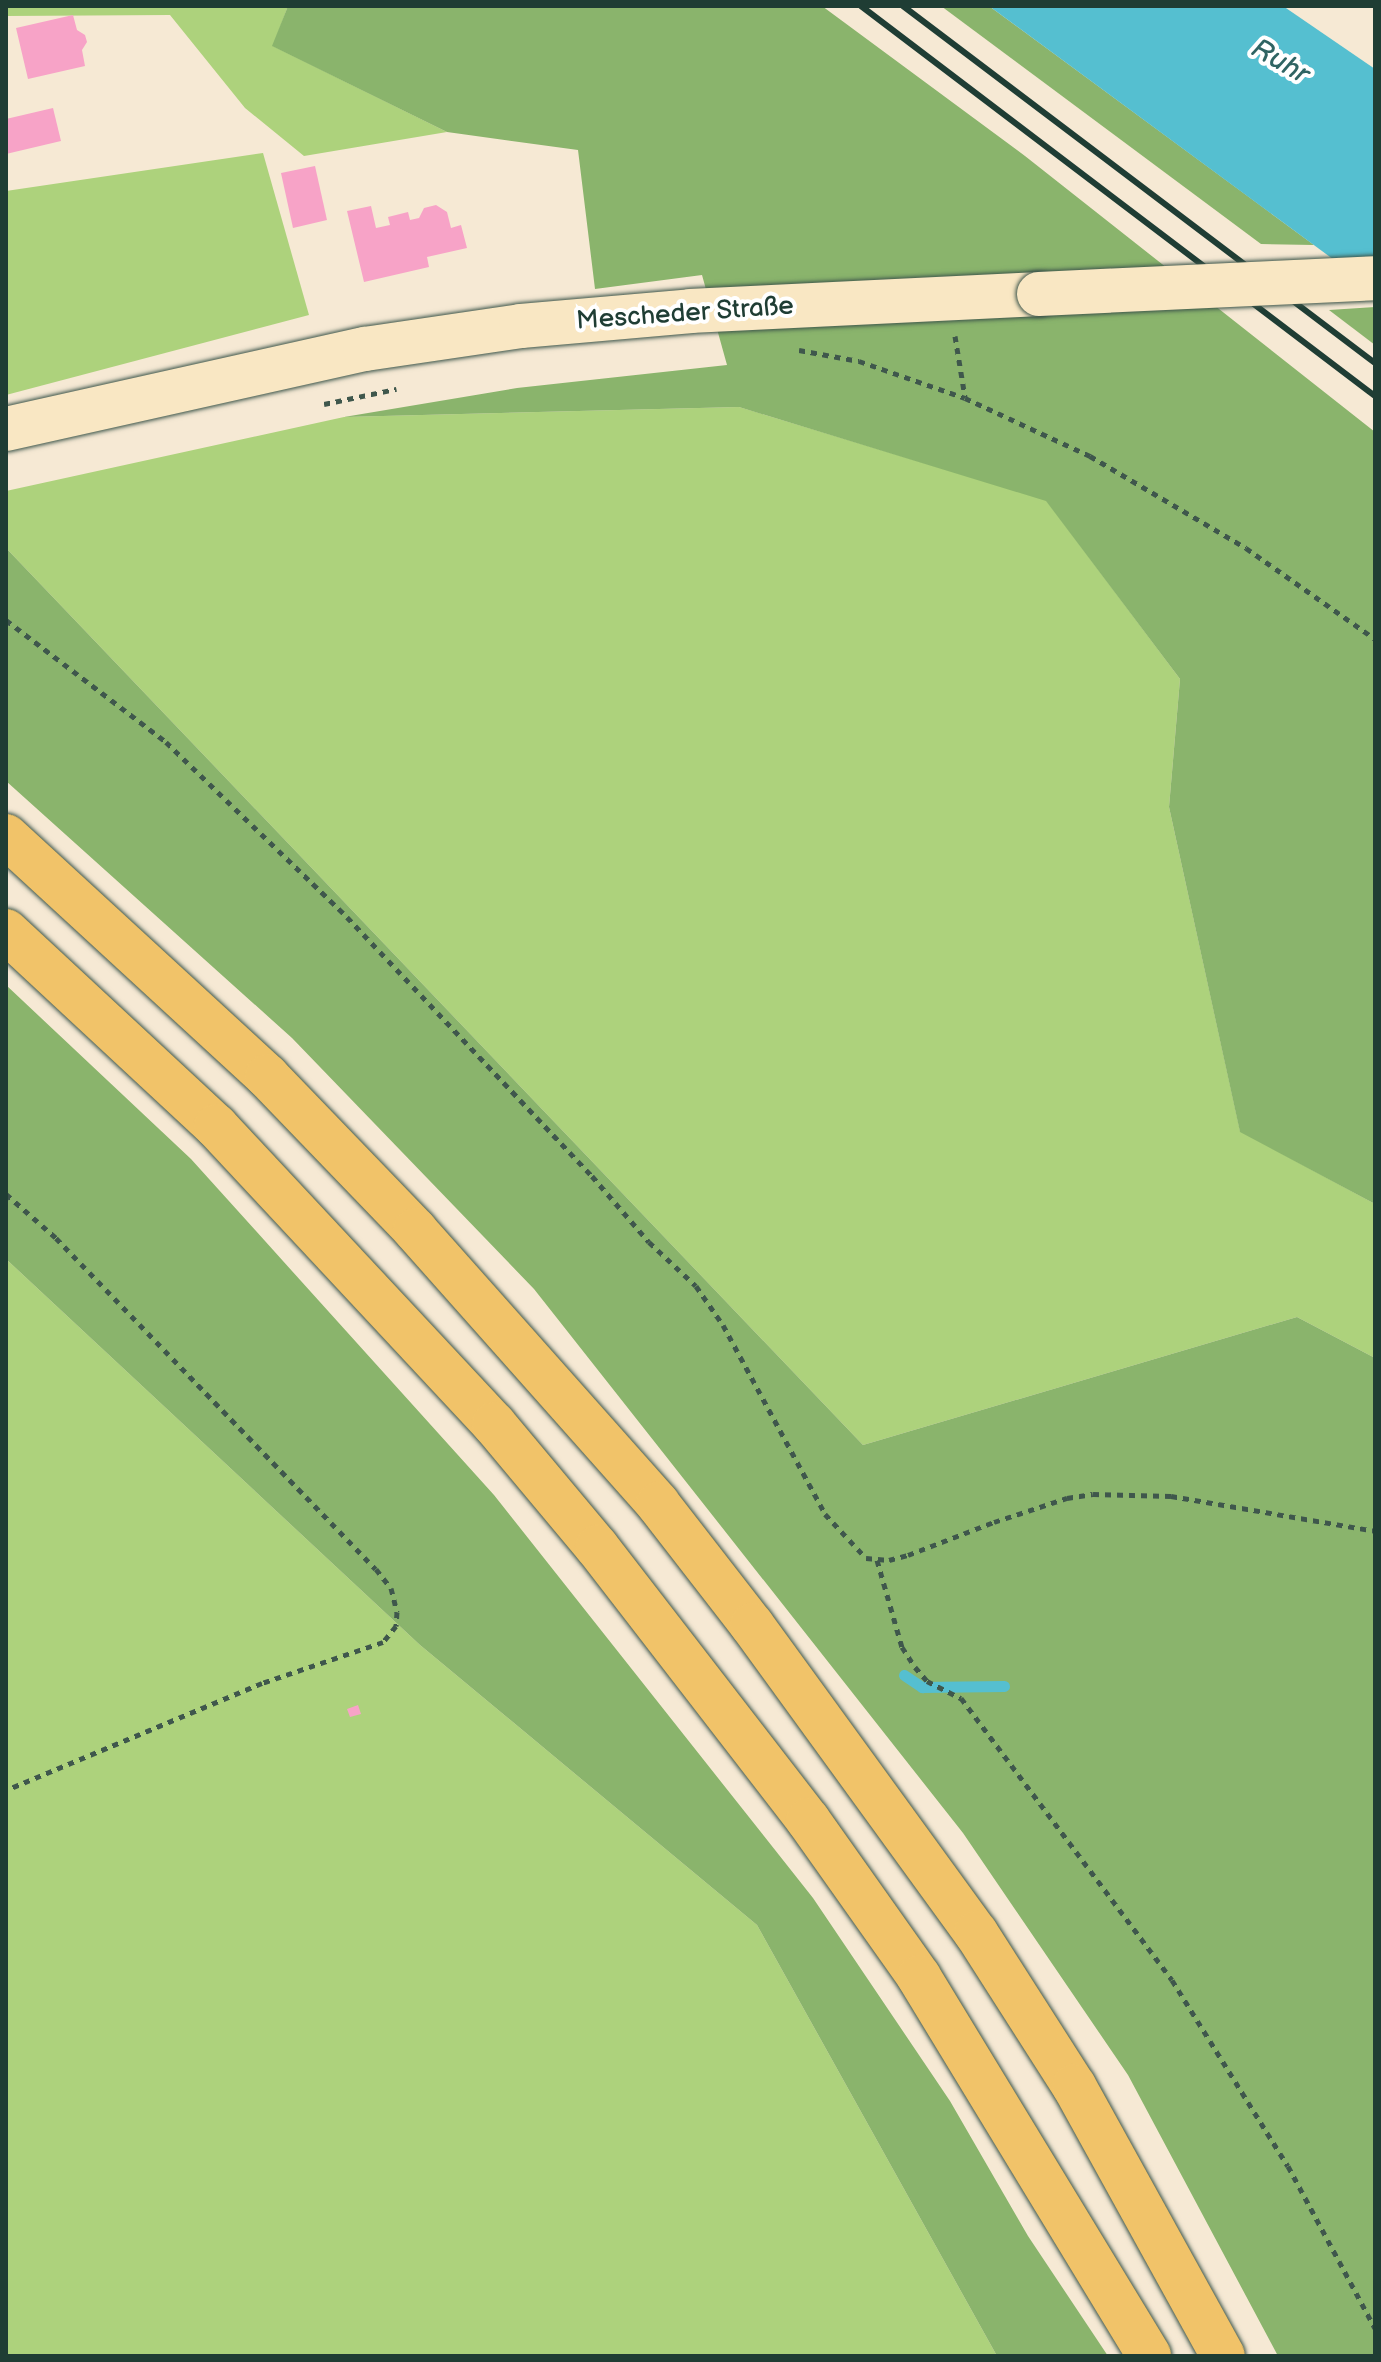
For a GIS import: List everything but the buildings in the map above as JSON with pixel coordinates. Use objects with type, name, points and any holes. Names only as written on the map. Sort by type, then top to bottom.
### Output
[{"type":"highway","points":[[6,836],[267,1076],[415,1230],[658,1504],[761,1637],[976,1933],[1074,2086],[1223,2356]]},
{"type":"highway","points":[[6,931],[227,1137],[494,1424],[597,1547],[799,1808],[919,1977],[1149,2356]]},
{"type":"street","name":"Mescheder Straße","points":[[6,429],[297,363],[446,336],[691,311],[1375,278]]},
{"type":"path","points":[[950,299],[965,398]]},
{"type":"path","points":[[796,349],[859,361],[965,398],[1140,482],[1246,548],[1375,639]]},
{"type":"path","points":[[314,405],[401,388]]},
{"type":"path","points":[[6,620],[166,742],[347,917],[592,1176],[649,1242],[696,1286],[723,1325],[825,1514],[859,1552],[877,1560],[908,1555],[994,1522],[1067,1498],[1093,1494],[1171,1496],[1375,1531]]},
{"type":"path","points":[[6,1194],[56,1238],[376,1569],[391,1588],[397,1612],[396,1626],[383,1642],[262,1683],[6,1790]]},
{"type":"path","points":[[877,1560],[902,1647],[927,1681],[961,1698],[1172,1980],[1288,2166],[1375,2328]]},
{"type":"green space","points":[[6,6],[288,6],[273,46],[447,132],[304,156],[245,108],[170,15],[6,16]]},
{"type":"green space","points":[[288,6],[822,6],[1025,156],[1375,432],[1375,1204],[1240,1132],[1169,807],[1180,679],[1046,501],[739,407],[344,417],[517,388],[727,365],[702,275],[595,289],[578,150],[447,132],[272,46]]},
{"type":"green space","points":[[941,6],[989,6],[1314,245],[1261,244]]},
{"type":"green space","points":[[263,153],[309,315],[6,395],[6,191]]},
{"type":"green space","points":[[1375,307],[1375,345],[1329,310]]},
{"type":"green space","points":[[739,407],[1046,500],[1180,679],[1169,807],[1240,1131],[1375,1204],[1375,1358],[1297,1317],[863,1445],[6,548],[6,491],[344,417]]},
{"type":"green space","points":[[6,548],[863,1445],[1297,1317],[1375,1358],[1375,2356],[1278,2356],[1128,2075],[963,1833],[534,1289],[292,1038],[6,781]]},
{"type":"green space","points":[[6,985],[191,1159],[494,1495],[813,1898],[950,2101],[1028,2236],[1108,2356],[997,2356],[757,1925],[420,1645],[6,1259]]},
{"type":"green space","points":[[6,1259],[420,1645],[757,1925],[997,2356],[6,2356]]},
{"type":"water","name":"Ruhr","points":[[989,6],[1283,6],[1375,69],[1375,290]]},
{"type":"waterway","points":[[904,1675],[922,1687],[1004,1686]]},
{"type":"railway","points":[[861,6],[1375,396]]},
{"type":"railway","points":[[903,6],[1375,363]]}]
